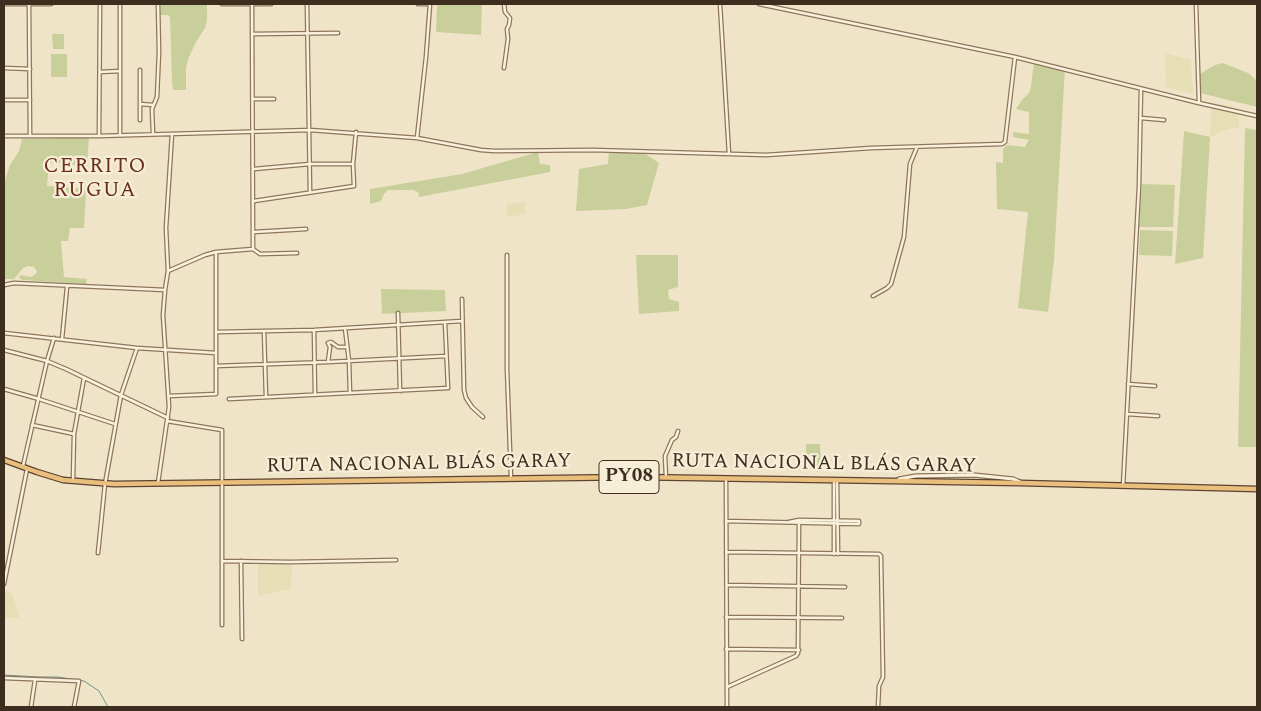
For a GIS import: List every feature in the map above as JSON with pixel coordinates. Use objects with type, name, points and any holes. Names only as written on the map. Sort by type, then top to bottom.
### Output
[{"type":"highway","name":"RUTA NACIONAL BLÁS GARAY","points":[[4,460],[51,477],[105,484],[666,477],[1257,489]]},
{"type":"street","points":[[4,4],[51,4]]},
{"type":"street","points":[[29,4],[30,136]]},
{"type":"street","points":[[99,136],[100,4]]},
{"type":"street","points":[[120,4],[120,135]]},
{"type":"street","points":[[153,134],[153,105],[157,97],[159,52],[158,4]]},
{"type":"street","points":[[222,4],[271,4]]},
{"type":"street","points":[[252,4],[254,249]]},
{"type":"street","points":[[307,4],[310,192]]},
{"type":"street","points":[[417,138],[430,4],[418,4]]},
{"type":"street","points":[[504,4],[505,12],[510,18],[506,29],[508,39],[504,68]]},
{"type":"street","points":[[720,4],[729,154]]},
{"type":"street","points":[[759,4],[1015,57],[1257,116]]},
{"type":"street","points":[[1196,4],[1199,103]]},
{"type":"street","points":[[253,34],[338,32]]},
{"type":"street","points":[[4,136],[99,136],[308,130],[356,132],[417,138],[495,151],[596,150],[766,155],[917,146],[958,147],[1004,143],[1015,57]]},
{"type":"street","points":[[4,68],[30,69]]},
{"type":"street","points":[[140,70],[140,120]]},
{"type":"street","points":[[100,72],[120,71]]},
{"type":"street","points":[[1123,486],[1136,264],[1141,88]]},
{"type":"street","points":[[254,99],[274,99]]},
{"type":"street","points":[[4,100],[30,100]]},
{"type":"street","points":[[140,104],[153,105]]},
{"type":"street","points":[[1141,118],[1164,120]]},
{"type":"street","points":[[254,200],[354,186],[353,164],[356,132]]},
{"type":"street","points":[[158,483],[168,419],[169,396],[164,316],[168,271],[166,228],[172,134]]},
{"type":"street","points":[[873,296],[891,284],[904,237],[910,164],[917,146]]},
{"type":"street","points":[[254,169],[310,164],[353,164]]},
{"type":"street","points":[[254,232],[306,229]]},
{"type":"street","points":[[168,271],[216,252],[254,249],[260,254],[296,253]]},
{"type":"street","points":[[169,396],[216,394],[216,252]]},
{"type":"street","points":[[507,255],[507,369],[511,478]]},
{"type":"street","points":[[4,285],[14,283],[67,287],[165,290]]},
{"type":"street","points":[[62,340],[67,287]]},
{"type":"street","points":[[462,299],[464,390],[466,398],[472,407],[484,417]]},
{"type":"street","points":[[398,312],[400,391]]},
{"type":"street","points":[[217,332],[314,330],[462,321]]},
{"type":"street","points":[[229,399],[448,388],[445,323]]},
{"type":"street","points":[[345,328],[350,393]]},
{"type":"street","points":[[314,330],[315,395]]},
{"type":"street","points":[[264,331],[266,397]]},
{"type":"street","points":[[4,333],[136,348],[216,353]]},
{"type":"street","points":[[4,584],[32,425],[46,361],[54,338]]},
{"type":"street","points":[[328,362],[330,347],[328,343],[331,342],[338,347],[347,347]]},
{"type":"street","points":[[98,554],[105,484],[121,394],[136,348]]},
{"type":"street","points":[[4,350],[46,361],[121,394],[168,419],[222,430],[222,625]]},
{"type":"street","points":[[216,366],[446,356]]},
{"type":"street","points":[[74,481],[74,434],[84,378]]},
{"type":"street","points":[[1128,384],[1154,386]]},
{"type":"street","points":[[4,389],[116,424]]},
{"type":"street","points":[[1127,414],[1158,416]]},
{"type":"street","points":[[32,425],[74,434]]},
{"type":"street","points":[[666,477],[666,456],[672,440],[676,437],[678,431]]},
{"type":"street","points":[[726,478],[727,707]]},
{"type":"street","points":[[836,480],[836,554]]},
{"type":"street","points":[[726,521],[859,521],[859,524],[836,522]]},
{"type":"street","points":[[726,687],[796,656],[799,650],[799,522]]},
{"type":"street","points":[[726,552],[879,554],[881,556],[884,677],[879,686],[878,707]]},
{"type":"street","points":[[222,561],[396,560]]},
{"type":"street","points":[[241,561],[242,639]]},
{"type":"street","points":[[726,585],[845,587]]},
{"type":"street","points":[[726,618],[842,618]]},
{"type":"street","points":[[726,649],[799,650]]},
{"type":"street","points":[[4,678],[79,682],[74,707]]},
{"type":"street","points":[[32,707],[35,680]]},
{"type":"shaded area","points":[[1165,53],[1191,60],[1193,94],[1166,87]]},
{"type":"shaded area","points":[[1211,102],[1239,109],[1239,128],[1228,129],[1210,137]]},
{"type":"shaded area","points":[[525,202],[525,214],[506,217],[507,204]]},
{"type":"shaded area","points":[[258,563],[292,564],[291,589],[258,596]]},
{"type":"shaded area","points":[[7,591],[13,595],[19,618],[4,618],[4,592]]},
{"type":"green space","points":[[437,4],[482,4],[481,35],[436,32]]},
{"type":"green space","points":[[161,5],[207,5],[205,28],[188,59],[186,90],[173,90],[170,17],[168,15],[160,15]]},
{"type":"green space","points":[[52,34],[64,34],[64,49],[53,49]]},
{"type":"green space","points":[[51,54],[67,54],[67,77],[51,77]]},
{"type":"green space","points":[[1034,61],[1065,68],[1054,260],[1048,312],[1018,308],[1028,212],[997,209],[996,162],[1003,163],[1003,149],[1007,145],[1025,147],[1029,140],[1013,137],[1013,132],[1029,134],[1029,112],[1016,109],[1029,93]]},
{"type":"green space","points":[[1223,63],[1248,73],[1257,81],[1257,107],[1200,93],[1200,74],[1215,65]]},
{"type":"green space","points":[[1245,128],[1257,130],[1256,447],[1238,447]]},
{"type":"green space","points":[[1184,131],[1210,137],[1203,258],[1175,264]]},
{"type":"green space","points":[[89,137],[87,166],[49,162],[47,186],[86,189],[84,228],[70,228],[68,241],[61,241],[64,277],[87,279],[86,284],[22,280],[19,277],[21,275],[31,277],[36,274],[37,271],[34,267],[28,266],[23,268],[14,279],[4,279],[4,183],[10,165],[19,151],[22,139]]},
{"type":"green space","points":[[538,152],[540,164],[550,165],[550,172],[419,197],[418,192],[413,190],[388,190],[381,201],[370,204],[370,189],[462,174]]},
{"type":"green space","points":[[609,152],[644,153],[659,163],[647,205],[626,209],[576,211],[579,169],[608,164]]},
{"type":"green space","points":[[1142,184],[1175,185],[1173,227],[1139,227]]},
{"type":"green space","points":[[1140,230],[1173,231],[1172,256],[1139,255]]},
{"type":"green space","points":[[636,255],[678,255],[678,287],[668,290],[669,299],[679,302],[679,311],[639,314]]},
{"type":"green space","points":[[381,289],[445,290],[446,311],[382,314]]},
{"type":"green space","points":[[806,444],[820,444],[821,466],[806,466]]},
{"type":"waterway","points":[[4,675],[58,677],[84,681],[99,691],[108,707]]},
{"type":"district","name":"CERRITO RUGUA","points":[[95,180]]}]
